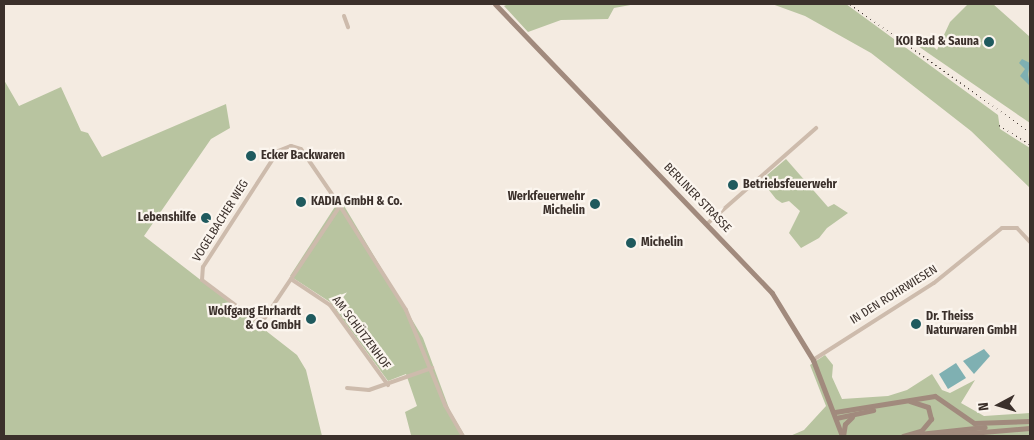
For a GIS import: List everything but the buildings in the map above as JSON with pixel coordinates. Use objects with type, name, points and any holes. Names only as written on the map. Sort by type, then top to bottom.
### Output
[{"type":"main road","name":"BERLINER STRASSE","points":[[496,4],[708,222],[772,293],[813,360],[835,412],[842,436]]},
{"type":"main road","points":[[835,412],[935,396],[974,424],[1030,422]]},
{"type":"main road","points":[[836,418],[911,401],[923,403],[930,413],[929,424],[921,431],[903,436]]},
{"type":"main road","points":[[842,436],[845,424],[854,415]]},
{"type":"main road","points":[[899,436],[1030,422]]},
{"type":"main road","points":[[936,436],[1030,428]]},
{"type":"main road","points":[[954,436],[965,434]]},
{"type":"street","points":[[344,16],[348,27]]},
{"type":"street","points":[[708,222],[816,128]]},
{"type":"street","name":"VOGELBACHER WEG","points":[[340,206],[267,317],[257,320],[207,285],[201,272],[282,148],[294,146],[304,151],[340,206],[406,310],[432,368],[445,404],[463,436]]},
{"type":"street","name":"IN DEN ROHRWIESEN","points":[[813,360],[934,283],[1002,228],[1017,228],[1030,242]]},
{"type":"street","name":"AM SCHÜTZENHOF","points":[[292,279],[330,305],[388,385]]},
{"type":"street","name":"AM SCHÜTZENHOF","points":[[347,388],[363,391],[388,385],[432,368]]},
{"type":"green space","points":[[508,4],[636,4],[614,8],[608,19],[561,20],[528,32],[504,6]]},
{"type":"green space","points":[[772,4],[846,4],[998,115],[1000,129],[1030,148],[1030,188],[971,131],[871,53],[805,16]]},
{"type":"green space","points":[[968,4],[993,4],[1030,37],[1030,123],[915,44],[921,38],[926,39],[937,50],[950,22]]},
{"type":"green space","points":[[4,80],[19,106],[61,87],[81,131],[88,133],[102,157],[226,104],[230,128],[211,139],[144,236],[297,355],[306,370],[322,436],[4,436]]},
{"type":"green space","points":[[786,159],[828,207],[834,204],[848,213],[827,228],[819,238],[801,248],[789,233],[800,211],[789,201],[782,203],[776,199],[761,180]]},
{"type":"green space","points":[[340,199],[423,338],[450,411],[465,436],[411,435],[405,412],[417,406],[406,374],[388,381],[330,302],[290,276]]},
{"type":"green space","points":[[825,355],[833,365],[832,377],[842,399],[888,396],[907,390],[932,374],[942,390],[950,393],[975,380],[961,403],[984,416],[1030,413],[1030,436],[790,436],[804,430],[826,406],[810,365]]},
{"type":"water","points":[[1022,59],[1030,63],[1028,74],[1030,86],[1020,76],[1025,69],[1019,63]]},
{"type":"water","points":[[984,349],[990,356],[974,374],[963,361]]},
{"type":"water","points":[[956,363],[966,378],[948,389],[939,374]]},
{"type":"railway","points":[[850,4],[1030,132]]},
{"type":"railway","points":[[999,125],[1030,144]]},
{"type":"place","name":"KOI Bad & Sauna","points":[[989,42]]},
{"type":"place","name":"Ecker Backwaren","points":[[251,156]]},
{"type":"place","name":"Betriebsfeuerwehr","points":[[733,185]]},
{"type":"place","name":"KADIA GmbH & Co.","points":[[301,202]]},
{"type":"place","name":"Werkfeuerwehr Michelin","points":[[595,204]]},
{"type":"place","name":"Lebenshilfe","points":[[206,218]]},
{"type":"place","name":"Michelin","points":[[631,243]]},
{"type":"place","name":"Wolfgang Ehrhardt & Co GmbH","points":[[311,319]]},
{"type":"place","name":"Dr. Theiss Naturwaren GmbH","points":[[916,324]]}]
